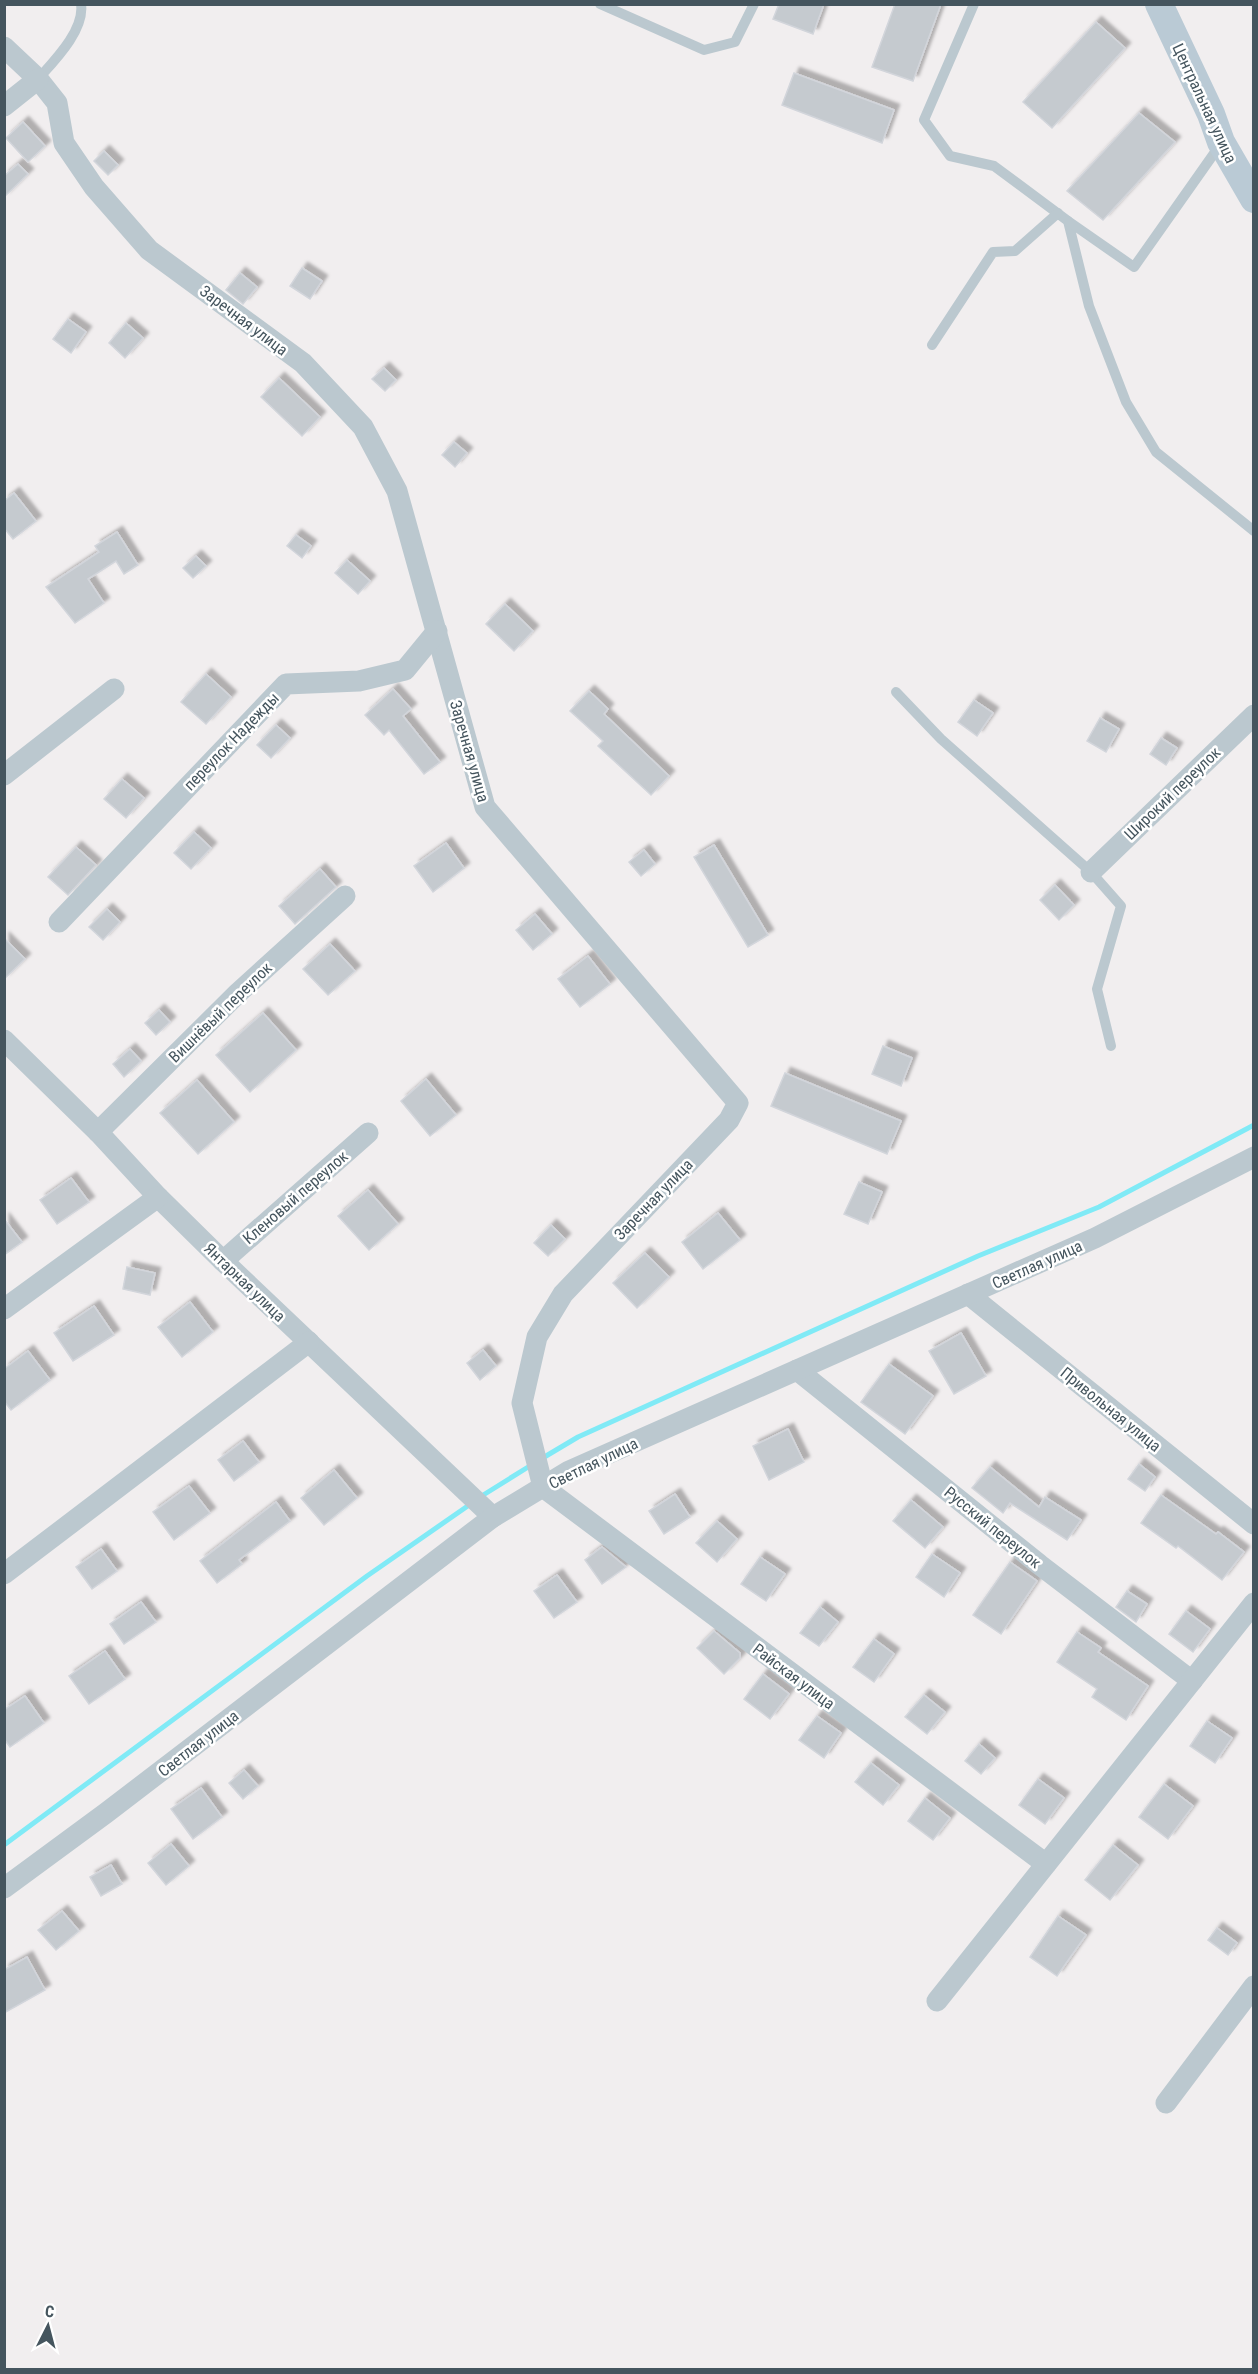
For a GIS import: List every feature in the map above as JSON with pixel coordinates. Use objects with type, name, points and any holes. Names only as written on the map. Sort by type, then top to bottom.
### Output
[{"type":"street","name":"Центральная улица","points":[[1160,4],[1211,114],[1221,142],[1254,199]]},
{"type":"street","name":"Заречная улица","points":[[4,47],[38,79],[57,102],[64,143],[93,187],[149,250],[303,363],[363,426],[397,492],[484,807],[738,1102],[729,1120],[563,1293],[537,1337],[522,1402],[543,1487]]},
{"type":"street","points":[[4,106],[38,79]]},
{"type":"street","name":"переулок Надежды","points":[[59,922],[286,684],[359,681],[405,670],[437,631]]},
{"type":"street","points":[[4,775],[114,689]]},
{"type":"street","name":"Широкий переулок","points":[[1090,872],[1254,715]]},
{"type":"street","name":"Вишнёвый переулок","points":[[98,1132],[238,993],[345,896]]},
{"type":"street","name":"Янтарная улица","points":[[4,1040],[98,1132],[158,1197],[223,1261],[493,1517]]},
{"type":"street","name":"Кленовый переулок","points":[[223,1261],[368,1133]]},
{"type":"street","name":"Светлая улица","points":[[4,1888],[106,1813],[493,1517],[569,1471],[1095,1238],[1254,1157]]},
{"type":"street","points":[[4,1309],[158,1197]]},
{"type":"street","name":"Привольная улица","points":[[968,1294],[1254,1524]]},
{"type":"street","points":[[4,1574],[309,1342]]},
{"type":"street","name":"Русский переулок","points":[[797,1370],[1040,1565],[1192,1681]]},
{"type":"street","name":"Райская улица","points":[[543,1487],[1046,1864]]},
{"type":"street","points":[[937,2001],[1254,1603]]},
{"type":"street","points":[[1166,2103],[1254,1986]]},
{"type":"lane","points":[[38,79],[67,46],[82,13],[81,4]]},
{"type":"lane","points":[[600,4],[704,50],[735,42],[754,4]]},
{"type":"lane","points":[[974,4],[924,120],[950,156],[994,166],[1134,267],[1221,142]]},
{"type":"lane","points":[[932,345],[993,252],[1015,251],[1058,213]]},
{"type":"lane","points":[[1068,220],[1089,306],[1126,402],[1156,452],[1254,531]]},
{"type":"lane","points":[[896,693],[941,739],[1090,872],[1121,906],[1097,989],[1110,1046]]},
{"type":"building","points":[[779,4],[824,4],[813,34],[773,19]]},
{"type":"building","points":[[895,4],[941,4],[913,81],[872,67]]},
{"type":"building","points":[[1096,22],[1125,48],[1052,128],[1023,102]]},
{"type":"building","points":[[794,73],[894,110],[882,143],[782,105]]},
{"type":"building","points":[[1139,113],[1175,142],[1103,220],[1067,191]]},
{"type":"building","points":[[23,122],[45,146],[28,162],[6,138]]},
{"type":"building","points":[[104,151],[118,165],[108,175],[94,161]]},
{"type":"building","points":[[18,164],[28,174],[4,197],[4,176]]},
{"type":"building","points":[[302,268],[322,281],[310,299],[290,286]]},
{"type":"building","points":[[240,273],[257,287],[243,304],[226,290]]},
{"type":"building","points":[[68,319],[86,332],[71,353],[53,339]]},
{"type":"building","points":[[126,323],[143,338],[125,358],[109,343]]},
{"type":"building","points":[[384,368],[396,380],[385,391],[372,379]]},
{"type":"building","points":[[279,378],[320,417],[302,436],[261,397]]},
{"type":"building","points":[[454,442],[467,453],[455,467],[442,455]]},
{"type":"building","points":[[14,493],[36,521],[13,539],[4,528],[4,501]]},
{"type":"building","points":[[117,532],[138,565],[124,574],[116,561],[88,579],[104,603],[75,623],[46,587],[99,552],[95,546]]},
{"type":"building","points":[[296,535],[311,546],[302,558],[287,546]]},
{"type":"building","points":[[196,556],[206,566],[193,578],[183,568]]},
{"type":"building","points":[[347,560],[370,581],[358,594],[335,573]]},
{"type":"building","points":[[505,604],[533,631],[514,651],[486,624]]},
{"type":"building","points":[[206,674],[231,697],[206,724],[181,702]]},
{"type":"building","points":[[393,689],[411,709],[403,716],[440,762],[424,774],[389,730],[384,735],[365,715]]},
{"type":"building","points":[[589,691],[608,709],[604,714],[669,776],[651,795],[598,746],[603,741],[570,711]]},
{"type":"building","points":[[974,700],[993,713],[977,736],[958,722]]},
{"type":"building","points":[[1100,718],[1119,729],[1106,752],[1087,741]]},
{"type":"building","points":[[276,725],[290,738],[271,758],[257,745]]},
{"type":"building","points":[[1161,738],[1177,748],[1166,765],[1150,754]]},
{"type":"building","points":[[122,779],[144,798],[126,818],[104,799]]},
{"type":"building","points":[[194,832],[211,848],[191,869],[174,853]]},
{"type":"building","points":[[446,843],[464,868],[433,892],[414,866]]},
{"type":"building","points":[[714,845],[768,935],[748,947],[694,857]]},
{"type":"building","points":[[76,847],[96,865],[68,895],[48,877]]},
{"type":"building","points":[[644,850],[655,864],[641,876],[629,862]]},
{"type":"building","points":[[320,869],[336,887],[295,924],[279,906]]},
{"type":"building","points":[[1055,885],[1074,905],[1059,920],[1040,900]]},
{"type":"building","points":[[107,909],[120,922],[103,940],[89,927]]},
{"type":"building","points":[[535,914],[552,934],[533,950],[516,930]]},
{"type":"building","points":[[4,938],[25,959],[4,979]]},
{"type":"building","points":[[330,944],[355,971],[328,995],[303,969]]},
{"type":"building","points":[[588,956],[610,984],[580,1007],[558,979]]},
{"type":"building","points":[[159,1010],[170,1022],[156,1035],[145,1023]]},
{"type":"building","points":[[263,1013],[296,1050],[250,1092],[216,1055]]},
{"type":"building","points":[[883,1046],[912,1058],[901,1086],[872,1074]]},
{"type":"building","points":[[130,1049],[141,1061],[124,1077],[113,1064]]},
{"type":"building","points":[[785,1073],[901,1121],[887,1154],[771,1106]]},
{"type":"building","points":[[426,1079],[456,1115],[430,1136],[401,1101]]},
{"type":"building","points":[[197,1080],[234,1122],[198,1154],[160,1113]]},
{"type":"building","points":[[71,1178],[89,1202],[57,1224],[40,1200]]},
{"type":"building","points":[[859,1182],[882,1192],[868,1224],[844,1214]]},
{"type":"building","points":[[368,1190],[398,1224],[369,1250],[338,1216]]},
{"type":"building","points":[[718,1213],[740,1240],[703,1269],[682,1242]]},
{"type":"building","points":[[4,1219],[22,1242],[4,1255]]},
{"type":"building","points":[[551,1225],[565,1239],[548,1256],[534,1243]]},
{"type":"building","points":[[645,1253],[669,1277],[637,1308],[613,1283]]},
{"type":"building","points":[[127,1267],[155,1273],[150,1295],[123,1289]]},
{"type":"building","points":[[190,1302],[213,1332],[182,1357],[158,1327]]},
{"type":"building","points":[[94,1306],[114,1335],[73,1361],[54,1333]]},
{"type":"building","points":[[961,1333],[986,1376],[954,1394],[929,1351]]},
{"type":"building","points":[[483,1350],[496,1366],[480,1380],[467,1363]]},
{"type":"building","points":[[28,1351],[50,1380],[11,1410],[4,1401],[4,1369]]},
{"type":"building","points":[[889,1364],[933,1396],[905,1434],[861,1402]]},
{"type":"building","points":[[788,1429],[804,1462],[769,1480],[753,1446]]},
{"type":"building","points":[[243,1441],[259,1462],[234,1481],[218,1460]]},
{"type":"building","points":[[1139,1464],[1155,1477],[1145,1491],[1128,1479]]},
{"type":"building","points":[[990,1467],[1039,1507],[1045,1497],[1081,1520],[1067,1540],[1010,1503],[1003,1513],[972,1488]]},
{"type":"building","points":[[334,1470],[357,1498],[324,1525],[301,1498]]},
{"type":"building","points":[[189,1486],[210,1513],[174,1540],[153,1512]]},
{"type":"building","points":[[675,1494],[690,1517],[664,1534],[649,1511]]},
{"type":"building","points":[[1161,1495],[1244,1552],[1222,1580],[1178,1546],[1176,1548],[1141,1523]]},
{"type":"building","points":[[911,1500],[943,1527],[925,1548],[893,1521]]},
{"type":"building","points":[[276,1502],[290,1521],[239,1560],[242,1564],[217,1583],[200,1561]]},
{"type":"building","points":[[717,1521],[737,1539],[717,1562],[696,1543]]},
{"type":"building","points":[[602,1547],[626,1567],[602,1584],[585,1560]]},
{"type":"building","points":[[101,1549],[117,1571],[92,1589],[76,1567]]},
{"type":"building","points":[[932,1554],[960,1573],[944,1597],[916,1577]]},
{"type":"building","points":[[760,1557],[785,1574],[766,1601],[741,1584]]},
{"type":"building","points":[[1010,1562],[1037,1581],[1001,1634],[973,1615]]},
{"type":"building","points":[[557,1575],[577,1602],[554,1618],[534,1591]]},
{"type":"building","points":[[1127,1591],[1147,1604],[1136,1622],[1116,1607]]},
{"type":"building","points":[[141,1602],[156,1622],[124,1644],[110,1624]]},
{"type":"building","points":[[820,1607],[838,1622],[819,1646],[800,1633]]},
{"type":"building","points":[[1186,1611],[1210,1629],[1193,1652],[1169,1634]]},
{"type":"building","points":[[714,1631],[740,1653],[740,1658],[724,1674],[697,1648]]},
{"type":"building","points":[[1077,1632],[1101,1648],[1098,1652],[1148,1686],[1126,1720],[1092,1697],[1097,1689],[1057,1662]]},
{"type":"building","points":[[874,1639],[894,1654],[874,1682],[853,1667]]},
{"type":"building","points":[[105,1651],[125,1679],[89,1704],[69,1676]]},
{"type":"building","points":[[763,1674],[789,1694],[770,1719],[744,1699]]},
{"type":"building","points":[[924,1695],[945,1712],[927,1734],[905,1717]]},
{"type":"building","points":[[25,1696],[44,1723],[10,1747],[4,1739],[4,1710]]},
{"type":"building","points":[[817,1716],[841,1733],[824,1758],[799,1740]]},
{"type":"building","points":[[1207,1721],[1232,1738],[1215,1763],[1190,1746]]},
{"type":"building","points":[[979,1744],[995,1758],[981,1774],[965,1761]]},
{"type":"building","points":[[871,1763],[899,1785],[883,1805],[855,1782]]},
{"type":"building","points":[[244,1770],[258,1786],[243,1799],[229,1783]]},
{"type":"building","points":[[1038,1779],[1064,1798],[1045,1824],[1019,1805]]},
{"type":"building","points":[[1164,1784],[1193,1806],[1168,1839],[1139,1817]]},
{"type":"building","points":[[201,1788],[222,1817],[193,1839],[171,1809]]},
{"type":"building","points":[[925,1798],[950,1818],[933,1840],[908,1821]]},
{"type":"building","points":[[171,1844],[189,1866],[166,1885],[148,1863]]},
{"type":"building","points":[[1113,1845],[1138,1865],[1110,1900],[1085,1880]]},
{"type":"building","points":[[111,1865],[122,1884],[101,1896],[90,1877]]},
{"type":"building","points":[[62,1911],[79,1931],[56,1950],[38,1930]]},
{"type":"building","points":[[1058,1916],[1086,1935],[1057,1976],[1030,1957]]},
{"type":"building","points":[[1217,1928],[1237,1943],[1228,1955],[1208,1940]]},
{"type":"building","points":[[27,1957],[45,1990],[4,2013],[4,1970]]},
{"type":"waterway","points":[[541,1459],[578,1437],[978,1256],[1099,1207],[1254,1125]]},
{"type":"waterway","points":[[480,1497],[533,1464]]},
{"type":"waterway","points":[[4,1845],[367,1576],[472,1503]]}]
